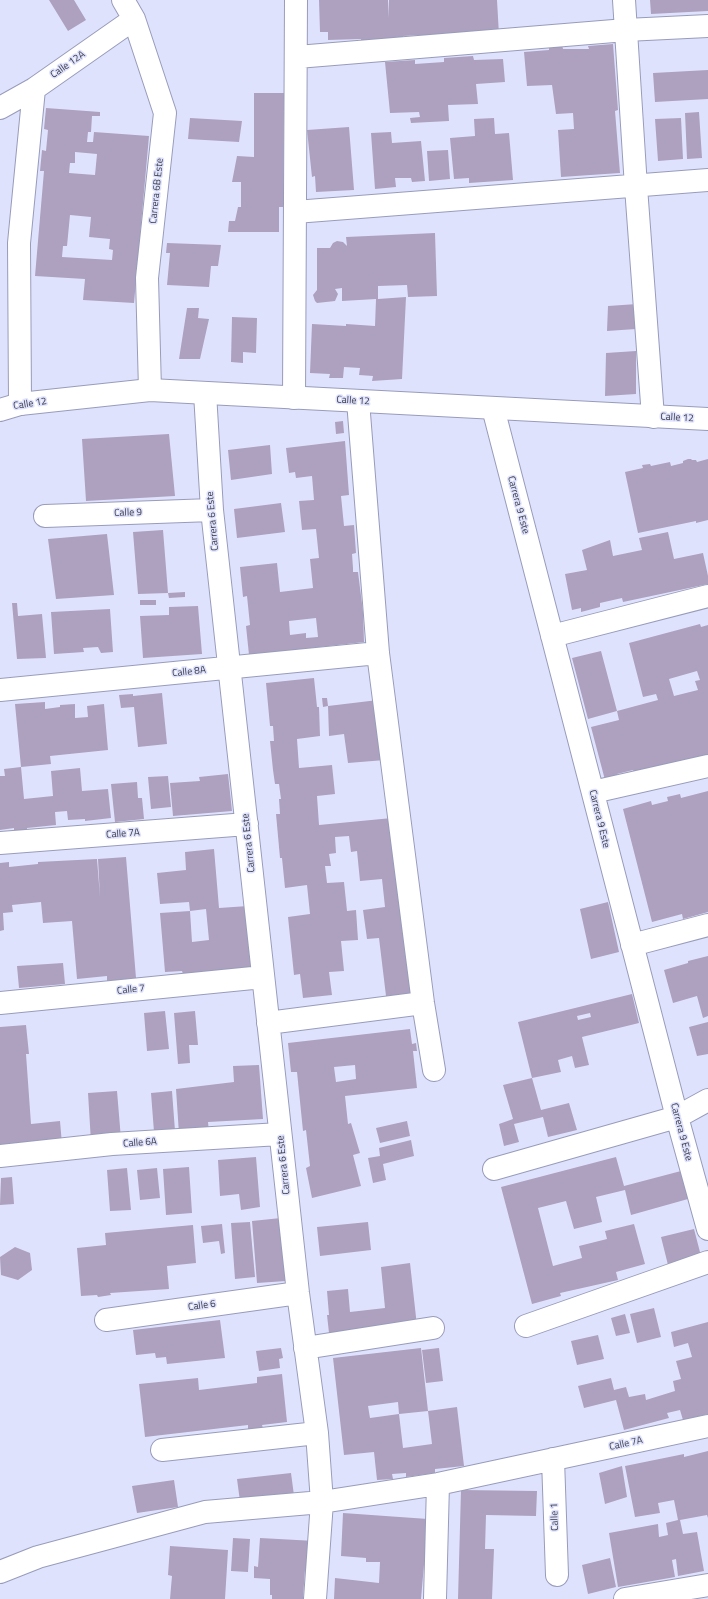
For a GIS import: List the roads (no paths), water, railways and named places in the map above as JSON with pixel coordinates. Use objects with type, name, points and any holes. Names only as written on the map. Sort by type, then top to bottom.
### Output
[{"type":"street","name":"Carrera 6B Este","points":[[123,0],[134,19],[165,113],[147,278],[150,390]]},
{"type":"street","points":[[294,398],[297,57],[296,0]]},
{"type":"street","points":[[624,0],[653,417]]},
{"type":"street","name":"Calle 12A","points":[[0,108],[34,89],[134,19]]},
{"type":"street","points":[[297,57],[626,30],[708,26]]},
{"type":"street","points":[[10,407],[19,243],[34,89]]},
{"type":"street","points":[[295,212],[636,187],[708,180]]},
{"type":"street","name":"Calle 12","points":[[10,407],[150,390],[708,420]]},
{"type":"street","name":"Carrera 6 Este","points":[[204,393],[212,510],[229,668],[298,1293],[317,1433],[322,1502],[315,1599]]},
{"type":"street","points":[[358,401],[378,653],[423,1003],[434,1070]]},
{"type":"street","name":"Carrera 9 Este","points":[[493,408],[677,1117],[708,1229]]},
{"type":"street","name":"Calle 9","points":[[45,516],[212,510]]},
{"type":"street","points":[[552,636],[708,596]]},
{"type":"street","name":"Calle 8A","points":[[0,690],[378,653]]},
{"type":"street","points":[[593,792],[708,766]]},
{"type":"street","name":"Calle 7A","points":[[0,844],[247,824]]},
{"type":"street","points":[[632,945],[708,925]]},
{"type":"street","name":"Calle 7","points":[[0,1003],[263,977]]},
{"type":"street","points":[[268,1023],[423,1003]]},
{"type":"street","points":[[494,1169],[677,1117],[708,1100]]},
{"type":"street","name":"Calle 6A","points":[[0,1156],[112,1144],[280,1134]]},
{"type":"street","points":[[526,1326],[708,1262]]},
{"type":"street","name":"Calle 6","points":[[106,1320],[298,1293]]},
{"type":"street","points":[[305,1348],[433,1328]]},
{"type":"street","name":"Calle 7A","points":[[0,1572],[38,1557],[205,1512],[322,1502],[438,1484],[708,1426]]},
{"type":"street","points":[[162,1450],[317,1433]]},
{"type":"street","name":"Calle 1","points":[[548,1460],[557,1575]]},
{"type":"street","points":[[435,1599],[438,1484]]},
{"type":"street","points":[[625,1599],[708,1584]]}]
